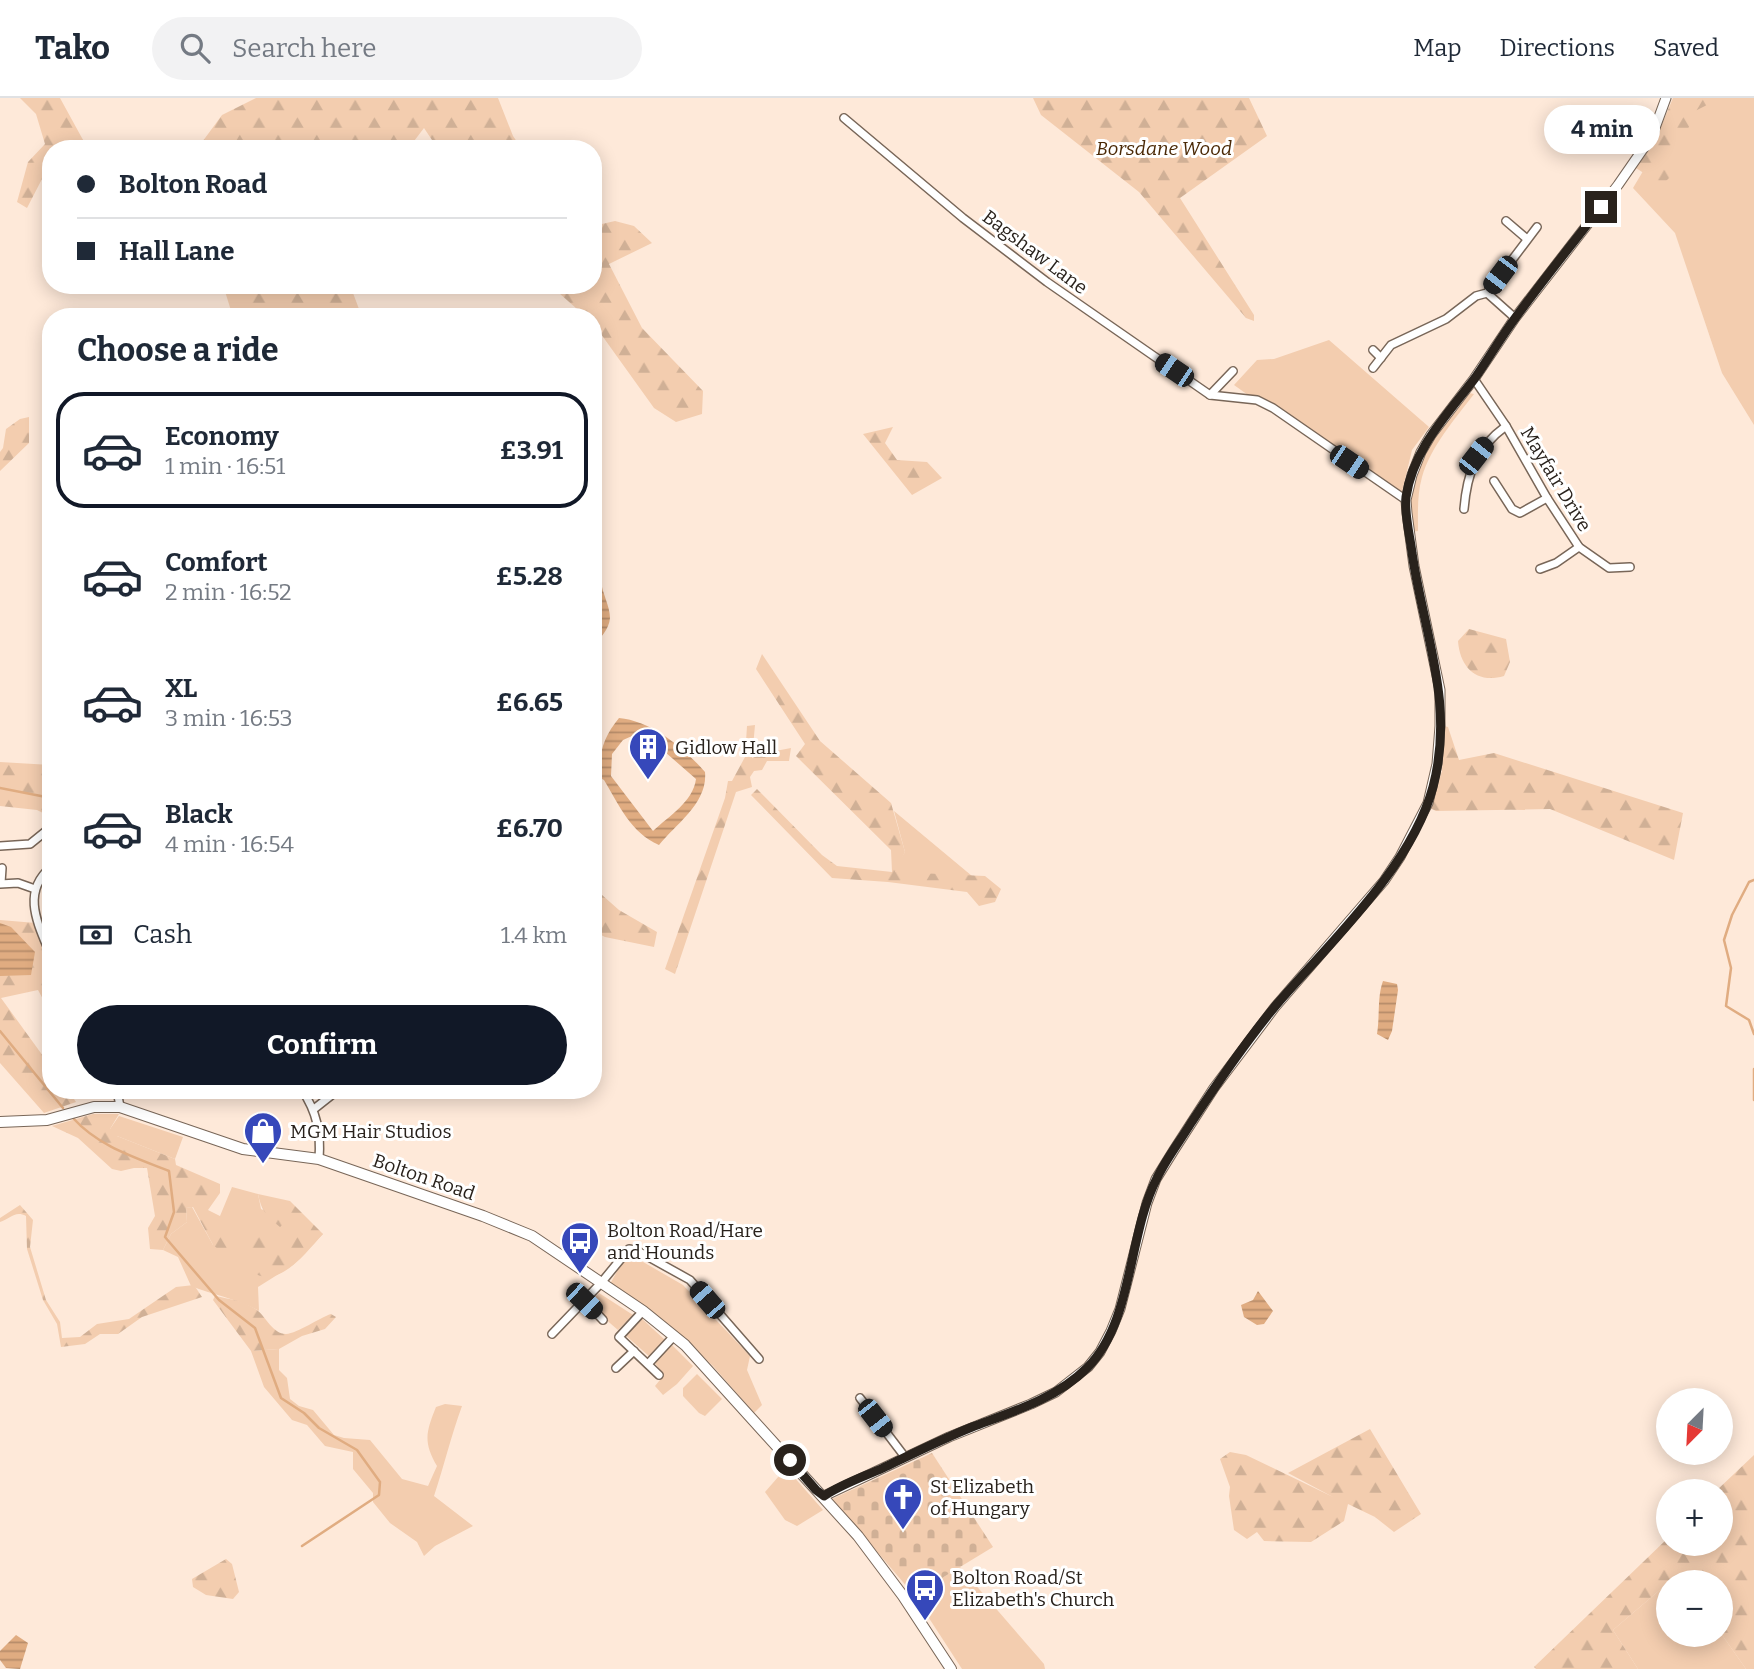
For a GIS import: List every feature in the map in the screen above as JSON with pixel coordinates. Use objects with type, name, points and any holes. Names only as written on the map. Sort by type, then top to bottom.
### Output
[{"type":"main road","name":"Bolton Road","points":[[0,1122],[52,1119],[86,1108],[120,1107],[243,1149],[318,1159],[483,1216],[532,1236],[643,1311],[674,1336],[858,1535],[903,1596],[951,1669]]},
{"type":"street","points":[[824,1496],[905,1457],[1048,1396],[1088,1367],[1100,1352],[1119,1309],[1156,1179],[1214,1088],[1275,1007],[1384,881],[1417,827],[1435,781],[1440,726],[1440,690],[1414,566],[1405,500],[1421,452],[1515,318],[1653,136],[1666,98]]},
{"type":"street","name":"Bagshaw Lane","points":[[844,118],[963,218],[1048,282],[1214,395]]},
{"type":"street","points":[[1506,221],[1527,239]]},
{"type":"street","points":[[1373,368],[1391,345],[1446,319],[1476,296],[1487,293],[1537,227]]},
{"type":"street","points":[[1487,293],[1515,318]]},
{"type":"street","points":[[1373,350],[1381,358]]},
{"type":"street","points":[[1214,395],[1233,371]]},
{"type":"street","name":"Mayfair Drive","points":[[1474,379],[1506,426],[1579,547],[1609,568],[1630,567]]},
{"type":"street","points":[[1214,395],[1257,400],[1273,408],[1405,500]]},
{"type":"street","points":[[1464,509],[1466,483],[1476,456],[1491,437],[1506,426]]},
{"type":"street","points":[[1494,481],[1512,509],[1520,513],[1547,498]]},
{"type":"street","points":[[1540,569],[1556,563],[1579,547]]},
{"type":"street","points":[[0,846],[30,844],[42,834]]},
{"type":"street","points":[[2,868],[1,883],[18,883],[35,889]]},
{"type":"street","points":[[42,877],[35,889],[33,904],[42,930]]},
{"type":"street","points":[[119,1099],[120,1107]]},
{"type":"street","points":[[308,1099],[314,1109],[319,1142],[318,1159]]},
{"type":"street","points":[[314,1109],[327,1099]]},
{"type":"street","points":[[552,1334],[629,1249],[636,1250],[690,1280],[759,1359]]},
{"type":"street","points":[[584,1301],[603,1320]]},
{"type":"street","points":[[643,1311],[619,1337],[659,1376]]},
{"type":"street","points":[[648,1364],[674,1336]]},
{"type":"street","points":[[616,1368],[634,1351]]},
{"type":"street","points":[[860,1398],[905,1457]]},
{"type":"green space","points":[[20,98],[60,98],[83,140],[44,140],[36,114]]},
{"type":"green space","points":[[256,98],[498,98],[516,140],[432,140],[424,128],[415,140],[204,140],[222,115]]},
{"type":"green space","name":"Borsdane Wood","points":[[1033,98],[1249,98],[1267,136],[1180,198],[1254,315],[1254,321],[1246,318],[1139,192],[1041,115]]},
{"type":"green space","points":[[1673,98],[1711,98],[1711,103],[1697,110],[1672,162],[1674,173],[1662,185],[1636,168],[1654,143]]},
{"type":"green space","points":[[1677,98],[1754,98],[1754,425],[1722,373],[1675,233],[1633,188],[1655,151]]},
{"type":"green space","points":[[42,147],[42,179],[27,208],[17,202],[28,162]]},
{"type":"green space","points":[[615,221],[634,226],[652,243],[609,264],[642,328],[703,391],[702,414],[676,422],[654,408],[602,336],[602,308],[576,308],[560,294],[602,294],[602,224]]},
{"type":"green space","points":[[226,294],[353,294],[359,308],[230,308]]},
{"type":"green space","points":[[1329,340],[1429,427],[1412,450],[1402,492],[1274,405],[1248,395],[1234,385],[1257,360],[1274,359]]},
{"type":"green space","points":[[1469,393],[1474,394],[1444,433],[1426,466],[1419,490],[1418,531],[1412,532],[1412,489],[1420,463],[1441,428]]},
{"type":"green space","points":[[29,417],[29,443],[0,471],[0,452],[6,429],[20,419]]},
{"type":"green space","points":[[893,427],[885,443],[897,460],[927,462],[942,478],[912,495],[863,434]]},
{"type":"green space","points":[[1469,629],[1506,639],[1510,662],[1504,676],[1478,676],[1466,666],[1458,641]]},
{"type":"green space","points":[[762,654],[820,741],[891,803],[905,852],[895,872],[985,876],[1001,889],[995,902],[979,906],[967,892],[832,878],[751,795],[757,789],[822,855],[837,866],[892,872],[891,850],[796,756],[805,744],[756,669]]},
{"type":"green space","points":[[755,725],[752,758],[791,748],[789,761],[767,761],[762,770],[754,771],[750,777],[752,787],[736,792],[675,974],[665,969],[725,798],[728,781],[732,781],[745,757],[747,726]]},
{"type":"green space","points":[[1444,726],[1448,727],[1459,760],[1494,753],[1683,813],[1674,860],[1550,809],[1436,811],[1430,808],[1442,771]]},
{"type":"green space","points":[[0,762],[42,764],[42,812],[0,806]]},
{"type":"green space","points":[[894,811],[972,876],[890,876],[905,852]]},
{"type":"green space","points":[[602,895],[619,910],[657,932],[654,947],[602,936]]},
{"type":"green space","points":[[0,920],[36,923],[42,939],[42,997],[38,990],[1,998],[42,1055],[42,1099],[74,1099],[76,1102],[44,1113],[0,1063]]},
{"type":"green space","points":[[93,1114],[119,1114],[110,1129],[110,1136],[117,1136],[175,1159],[176,1165],[220,1184],[220,1193],[208,1210],[220,1216],[220,1225],[231,1231],[237,1251],[228,1257],[213,1245],[193,1207],[186,1208],[187,1222],[171,1234],[163,1250],[150,1249],[148,1228],[155,1216],[147,1168],[121,1171],[112,1169],[78,1138],[52,1126]]},
{"type":"green space","points":[[119,1116],[183,1137],[175,1159],[117,1136],[109,1136],[110,1129]]},
{"type":"green space","points":[[232,1187],[258,1194],[261,1209],[323,1234],[293,1265],[258,1287],[259,1311],[191,1286],[178,1257],[163,1250],[171,1234],[187,1222],[186,1208],[192,1207],[213,1245],[220,1225],[220,1216]]},
{"type":"green space","points":[[258,1194],[290,1201],[323,1234],[292,1266],[274,1276],[264,1277],[254,1273],[252,1259],[240,1250],[239,1240],[257,1231],[268,1241],[287,1245],[299,1226],[287,1221],[280,1227],[265,1213]]},
{"type":"green space","points":[[20,1205],[33,1220],[30,1247],[46,1300],[60,1322],[62,1338],[80,1337],[97,1324],[129,1319],[176,1287],[194,1285],[202,1297],[142,1317],[118,1334],[100,1334],[85,1344],[61,1347],[57,1324],[43,1300],[27,1249],[26,1216],[16,1214],[0,1222],[0,1218]]},
{"type":"green space","points":[[631,1255],[683,1285],[750,1356],[747,1370],[762,1405],[754,1413],[713,1366],[678,1333],[610,1284],[624,1259]]},
{"type":"green space","points":[[599,1293],[633,1315],[618,1330],[589,1305]]},
{"type":"green space","points":[[215,1296],[252,1307],[273,1328],[286,1334],[331,1314],[336,1317],[325,1329],[302,1336],[279,1349],[251,1351],[213,1300]]},
{"type":"green space","points":[[640,1317],[665,1340],[650,1357],[624,1334]]},
{"type":"green space","points":[[672,1345],[693,1366],[663,1395],[655,1386],[664,1375],[654,1362]]},
{"type":"green space","points":[[279,1349],[279,1370],[287,1378],[290,1399],[299,1406],[313,1410],[334,1435],[370,1440],[402,1479],[428,1486],[437,1466],[428,1443],[430,1423],[436,1407],[445,1404],[462,1406],[434,1496],[473,1526],[435,1546],[424,1556],[417,1542],[390,1523],[373,1502],[373,1493],[353,1469],[353,1452],[325,1446],[307,1425],[292,1420],[264,1387],[251,1351]]},
{"type":"green space","points":[[697,1374],[722,1399],[705,1416],[683,1396],[683,1388]]},
{"type":"green space","points":[[1370,1429],[1421,1514],[1394,1532],[1375,1517],[1348,1504],[1344,1521],[1311,1542],[1264,1541],[1257,1532],[1247,1539],[1234,1530],[1230,1487],[1220,1459],[1230,1452],[1246,1455],[1333,1497],[1288,1473]]},
{"type":"green space","points":[[932,1453],[993,1547],[914,1595],[832,1499]]},
{"type":"green space","points":[[1754,1455],[1754,1669],[1746,1669],[1731,1647],[1733,1647],[1733,1570],[1656,1570],[1656,1593],[1613,1630],[1638,1669],[1534,1667],[1656,1550],[1656,1556],[1733,1556],[1733,1479],[1729,1479]]},
{"type":"green space","points":[[786,1468],[823,1510],[797,1526],[785,1520],[765,1492]]},
{"type":"green space","points":[[226,1559],[232,1564],[239,1592],[233,1599],[206,1595],[193,1587],[192,1579]]},
{"type":"green space","points":[[960,1567],[1044,1664],[1045,1669],[962,1669],[914,1595]]},
{"type":"green space","points":[[1656,1593],[1656,1647],[1731,1647],[1746,1669],[1638,1669],[1613,1630]]},
{"type":"shaded area","points":[[602,586],[610,618],[602,636]]},
{"type":"shaded area","points":[[619,718],[643,724],[677,745],[705,772],[705,783],[696,803],[659,845],[633,826],[602,779],[602,750]],"holes":[[[632,736],[657,745],[696,779],[685,802],[653,831],[611,776],[612,754],[623,740]]]},
{"type":"shaded area","points":[[0,923],[11,927],[35,952],[31,975],[0,976]]},
{"type":"shaded area","points":[[1383,981],[1397,984],[1398,990],[1392,1031],[1388,1040],[1377,1034]]},
{"type":"shaded area","points":[[1258,1291],[1273,1311],[1264,1324],[1257,1325],[1244,1317],[1241,1305],[1253,1300]]},
{"type":"shaded area","points":[[16,1635],[28,1643],[20,1669],[6,1668],[0,1660],[0,1651]]},
{"type":"waterway","points":[[0,788],[42,796]]},
{"type":"waterway","points":[[1754,880],[1749,882],[1732,915],[1724,940],[1731,968],[1726,1006],[1749,1020],[1754,1034]]},
{"type":"waterway","points":[[0,1031],[42,1082]]},
{"type":"waterway","points":[[1754,1069],[1754,1100]]},
{"type":"waterway","points":[[56,1099],[63,1108]]},
{"type":"waterway","points":[[73,1118],[105,1143],[169,1171],[174,1212],[165,1237],[219,1300],[255,1328],[281,1398],[304,1413],[319,1428],[357,1450],[380,1482],[379,1495],[302,1546]]},
{"type":"place","name":"Gidlow Hall","points":[[648,781]]},
{"type":"place","name":"MGM Hair Studios","points":[[263,1165]]},
{"type":"place","name":"Bolton Road/Hare and Hounds","points":[[580,1275]]},
{"type":"place","name":"St Elizabeth of Hungary","points":[[903,1531]]},
{"type":"place","name":"Bolton Road/St Elizabeth's Church","points":[[925,1622]]},
{"type":"route","points":[[790,1460],[824,1496],[949,1437],[1056,1392],[1088,1367],[1100,1352],[1119,1309],[1140,1223],[1156,1179],[1239,1054],[1275,1007],[1384,881],[1400,858],[1428,803],[1437,764],[1440,690],[1414,566],[1405,500],[1412,475],[1431,435],[1474,379],[1515,318],[1601,207]]}]
